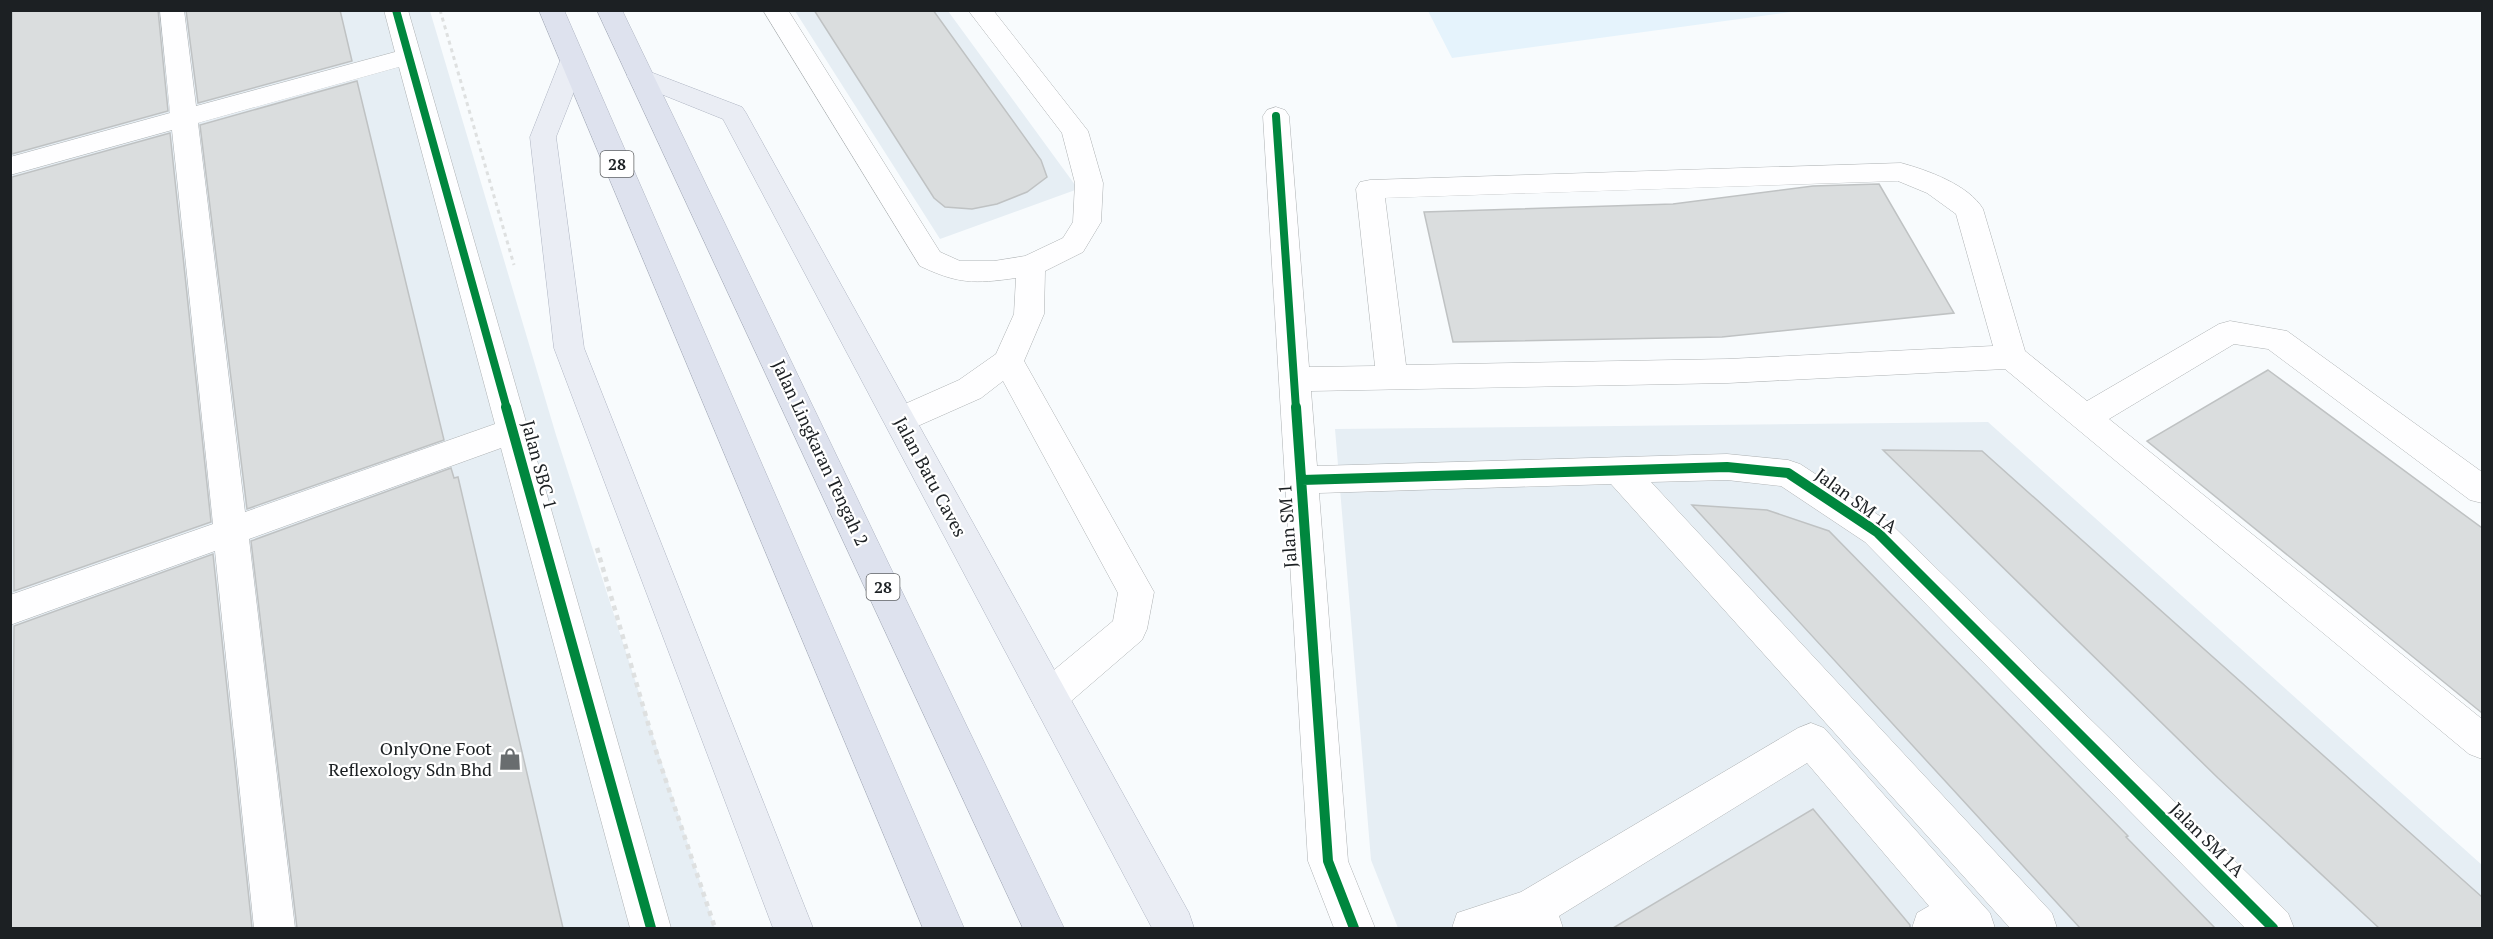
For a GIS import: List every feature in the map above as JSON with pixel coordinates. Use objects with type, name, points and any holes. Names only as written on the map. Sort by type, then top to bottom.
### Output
[{"type":"highway","name":"28","points":[[551,10],[944,928]]},
{"type":"highway","name":"Jalan Lingkaran Tengah 2","points":[[609,10],[723,246],[1044,928]]},
{"type":"main road","points":[[573,60],[543,137],[569,348],[793,928]]},
{"type":"main road","name":"Jalan Batu Caves","points":[[640,76],[733,113],[1174,928]]},
{"type":"street","points":[[172,10],[274,928]]},
{"type":"street","name":"Jalan SBC 1","points":[[396,10],[651,928]]},
{"type":"street","points":[[775,10],[930,259],[957,271],[994,271],[1031,267],[1073,244],[1087,222],[1089,183],[1075,131],[980,10]]},
{"type":"street","points":[[10,166],[409,57]]},
{"type":"street","name":"Jalan SM 1","points":[[1276,116],[1328,861],[1354,928]]},
{"type":"street","points":[[1392,377],[1370,189],[1900,172],[1937,186],[1969,209],[2011,357],[2482,742]]},
{"type":"street","points":[[900,420],[970,389],[1008,360],[1029,314],[1031,267]]},
{"type":"street","points":[[2087,417],[2230,332],[2276,339],[2482,490]]},
{"type":"street","points":[[1294,379],[1728,371],[2011,357]]},
{"type":"street","points":[[1008,360],[1136,592],[1129,629],[1049,697]]},
{"type":"street","points":[[10,610],[513,431]]},
{"type":"street","name":"Jalan SM 1A","points":[[1302,480],[1727,467],[1788,474],[1877,532],[2273,928]]},
{"type":"street","points":[[1620,471],[2037,928]]},
{"type":"street","points":[[1473,928],[1537,919],[1811,740],[1955,922]]},
{"type":"shaded area","points":[[10,11],[430,11],[556,435],[715,928],[11,928]]},
{"type":"shaded area","points":[[795,11],[948,11],[1078,189],[940,239]]},
{"type":"shaded area","points":[[1428,11],[1799,11],[1452,58]]},
{"type":"shaded area","points":[[1988,422],[2482,865],[2482,928],[1398,928],[1371,860],[1335,429]]},
{"type":"building","points":[[12,10],[158,10],[168,111],[12,154]]},
{"type":"building","points":[[186,10],[340,10],[352,61],[198,103]]},
{"type":"building","points":[[814,10],[933,10],[1041,160],[1047,177],[1027,192],[997,204],[972,209],[945,207],[934,198]]},
{"type":"building","points":[[357,81],[444,440],[247,509],[200,125]]},
{"type":"building","points":[[170,133],[211,522],[14,591],[12,177]]},
{"type":"building","points":[[1879,184],[1954,313],[1722,337],[1453,342],[1424,212],[1673,204],[1813,186]]},
{"type":"building","points":[[2268,370],[2482,528],[2482,713],[2147,441]]},
{"type":"building","points":[[1883,450],[1982,451],[2482,897],[2482,928],[2379,928],[2218,778]]},
{"type":"building","points":[[451,468],[454,478],[458,477],[563,928],[297,928],[251,541]]},
{"type":"building","points":[[1692,505],[1767,510],[1829,531],[2215,928],[2080,928]]},
{"type":"building","points":[[213,554],[252,928],[11,928],[14,626]]},
{"type":"building","points":[[1813,809],[1910,925],[1910,928],[1613,928]]},
{"type":"cycle path","points":[[396,10],[651,928]]},
{"type":"cycle path","points":[[1276,116],[1328,861],[1354,928]]},
{"type":"cycle path","points":[[1302,480],[1727,467],[1788,473],[1877,532],[2273,928]]},
{"type":"place","name":"OnlyOne Foot Reflexology Sdn Bhd","points":[[510,759]]}]
